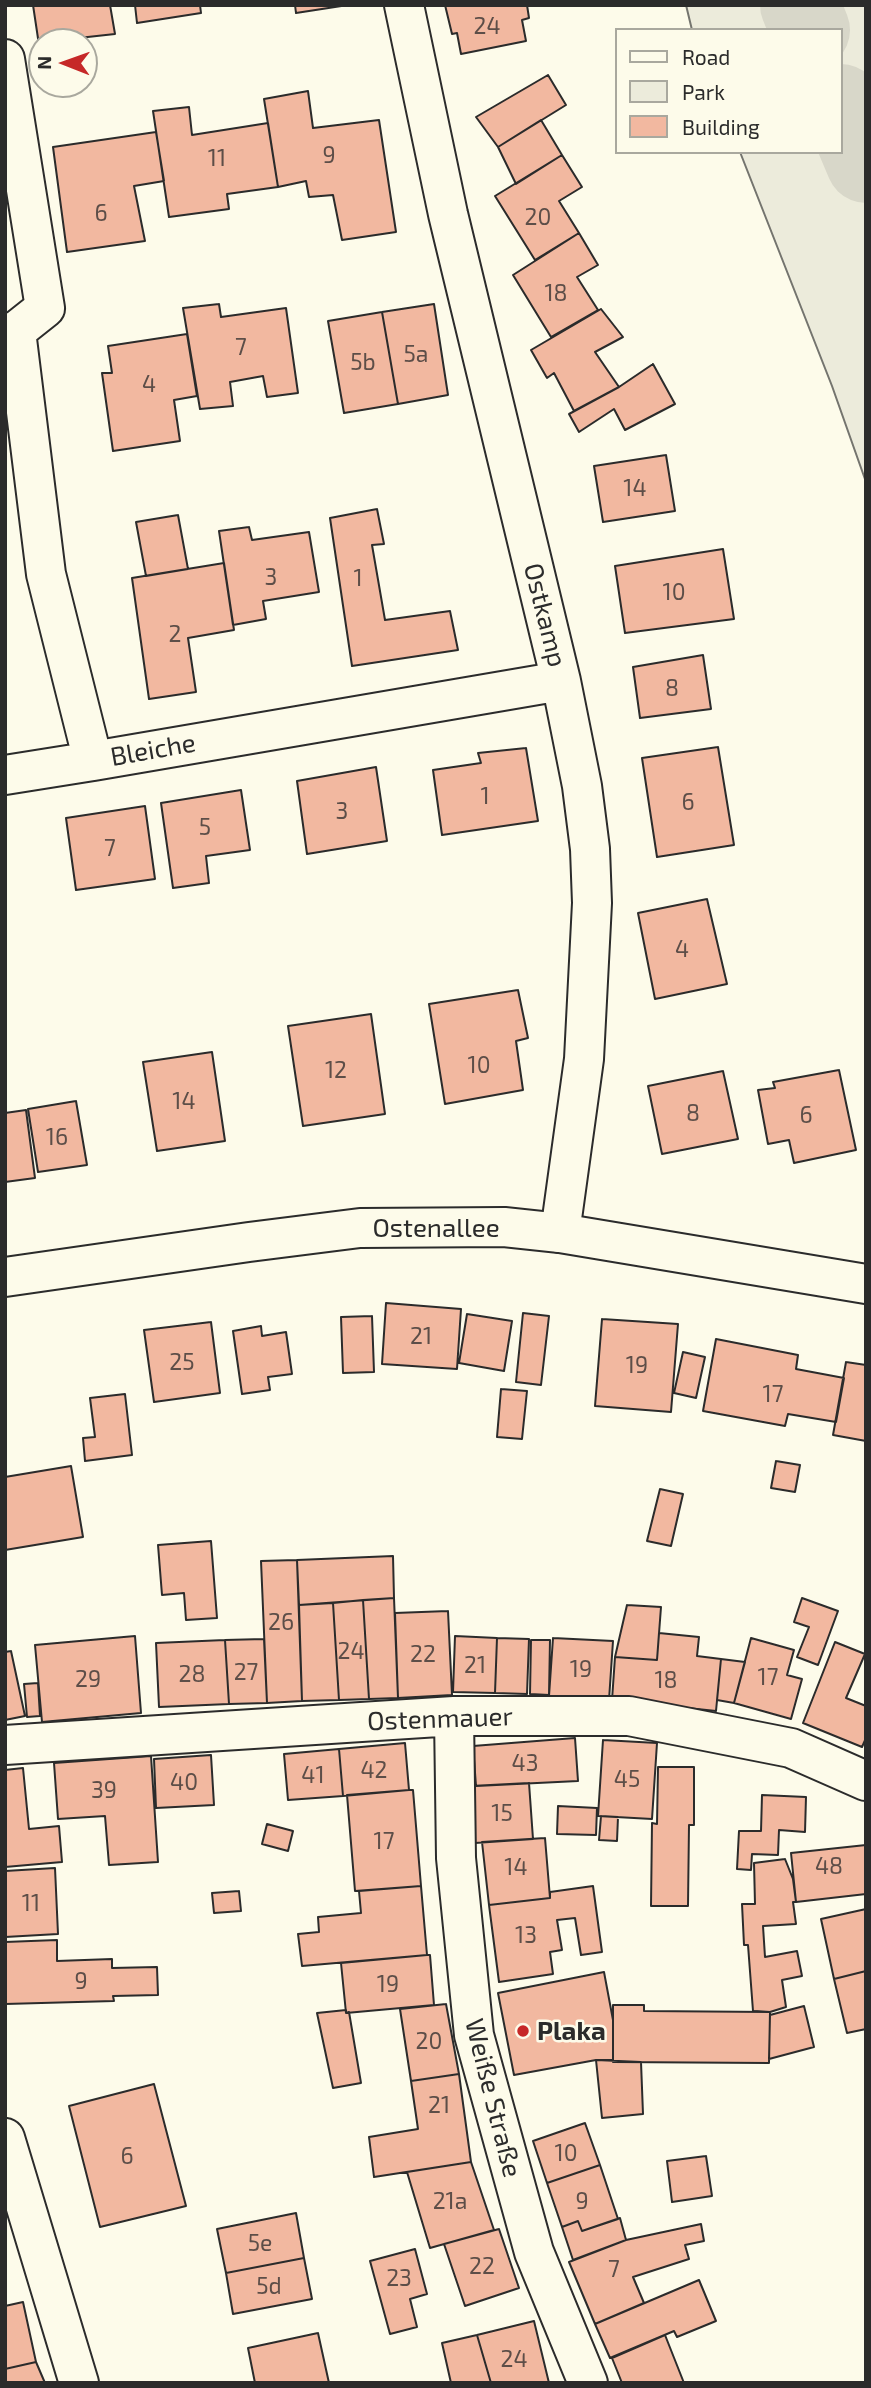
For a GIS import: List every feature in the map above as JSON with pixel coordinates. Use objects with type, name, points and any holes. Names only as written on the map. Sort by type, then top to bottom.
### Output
[{"type":"street","name":"Ostkamp","points":[[404,5],[448,214],[561,681],[583,786],[590,849],[592,903],[584,1059],[560,1233]]},
{"type":"street","name":"Bleiche","points":[[5,59],[44,308],[10,332],[46,574],[93,761],[561,681]]},
{"type":"street","points":[[5,775],[93,761]]},
{"type":"street","name":"Ostenallee","points":[[5,1277],[249,1241],[360,1228],[504,1227],[560,1233],[866,1284]]},
{"type":"street","name":"Ostenmauer","points":[[5,1745],[454,1716],[629,1716],[791,1748],[866,1781]]},
{"type":"street","name":"Weiße Straße","points":[[454,1716],[456,1858],[474,2035],[534,2252],[589,2383]]},
{"type":"street","points":[[5,2138],[79,2383]]},
{"type":"green space","points":[[686,5],[866,5],[866,482],[832,386],[741,154],[843,154],[843,28],[692,28]]},
{"type":"building","points":[[33,5],[110,5],[115,34],[98,36],[98,28],[36,28]]},
{"type":"building","points":[[135,5],[200,5],[201,13],[137,23]]},
{"type":"building","points":[[295,5],[348,5],[296,13]]},
{"type":"building","points":[[445,5],[527,5],[529,18],[522,20],[526,41],[461,54],[457,33],[452,34]]},
{"type":"building","points":[[548,75],[566,105],[498,147],[476,117]]},
{"type":"building","points":[[308,91],[313,128],[379,120],[396,232],[342,240],[333,195],[309,197],[306,181],[278,187],[264,99]]},
{"type":"building","points":[[189,107],[192,135],[268,123],[278,187],[227,194],[229,209],[169,217],[153,111]]},
{"type":"building","points":[[541,120],[562,155],[516,184],[498,147]]},
{"type":"building","points":[[156,132],[164,181],[134,186],[145,241],[67,252],[53,147]]},
{"type":"building","points":[[562,155],[582,187],[559,201],[579,233],[535,260],[495,196]]},
{"type":"building","points":[[579,233],[598,265],[577,277],[598,310],[551,337],[513,275]]},
{"type":"building","points":[[219,304],[221,317],[286,308],[298,393],[267,397],[263,376],[230,382],[233,406],[200,409],[183,308]]},
{"type":"building","points":[[434,304],[448,395],[398,404],[382,312]]},
{"type":"building","points":[[601,309],[623,337],[595,352],[619,387],[574,411],[554,373],[547,378],[531,350]]},
{"type":"building","points":[[382,312],[398,404],[344,413],[328,321]]},
{"type":"building","points":[[187,334],[197,396],[174,400],[180,441],[113,451],[102,373],[112,373],[108,346]]},
{"type":"building","points":[[653,364],[675,404],[625,430],[614,409],[579,432],[569,414],[619,387]]},
{"type":"building","points":[[666,455],[675,511],[603,522],[594,466]]},
{"type":"building","points":[[377,509],[384,544],[372,545],[385,620],[450,611],[458,650],[352,666],[330,518]]},
{"type":"building","points":[[178,515],[188,569],[146,576],[136,522]]},
{"type":"building","points":[[249,527],[252,540],[309,532],[319,592],[263,601],[266,619],[233,625],[219,531]]},
{"type":"building","points":[[723,549],[734,619],[625,633],[615,566]]},
{"type":"building","points":[[224,563],[234,630],[188,638],[196,692],[149,699],[132,578]]},
{"type":"building","points":[[703,655],[711,709],[640,718],[633,667]]},
{"type":"building","points":[[718,747],[734,845],[657,857],[642,758]]},
{"type":"building","points":[[526,748],[538,821],[442,835],[433,770],[481,763],[478,753]]},
{"type":"building","points":[[376,767],[387,841],[307,854],[297,781]]},
{"type":"building","points":[[241,790],[250,850],[206,856],[209,883],[173,888],[161,803]]},
{"type":"building","points":[[145,806],[155,879],[76,890],[66,818]]},
{"type":"building","points":[[707,899],[727,984],[655,999],[638,913]]},
{"type":"building","points":[[518,990],[528,1038],[516,1041],[523,1090],[445,1104],[429,1004]]},
{"type":"building","points":[[371,1014],[385,1114],[303,1126],[288,1026]]},
{"type":"building","points":[[212,1052],[225,1141],[157,1151],[143,1062]]},
{"type":"building","points":[[839,1070],[856,1150],[794,1163],[789,1140],[768,1144],[758,1090],[775,1088],[773,1082]]},
{"type":"building","points":[[723,1071],[738,1139],[662,1154],[648,1086]]},
{"type":"building","points":[[76,1101],[87,1165],[38,1172],[28,1109]]},
{"type":"building","points":[[26,1110],[35,1178],[5,1182],[5,1113]]},
{"type":"building","points":[[386,1303],[461,1309],[457,1369],[382,1364]]},
{"type":"building","points":[[523,1313],[549,1316],[541,1385],[516,1382]]},
{"type":"building","points":[[467,1314],[512,1321],[504,1371],[459,1363]]},
{"type":"building","points":[[372,1316],[374,1372],[343,1373],[341,1317]]},
{"type":"building","points":[[602,1319],[678,1324],[671,1412],[595,1406]]},
{"type":"building","points":[[211,1322],[220,1393],[154,1402],[144,1330]]},
{"type":"building","points":[[261,1326],[262,1336],[286,1332],[292,1374],[268,1377],[270,1390],[242,1394],[233,1331]]},
{"type":"building","points":[[716,1339],[798,1355],[796,1369],[844,1378],[836,1422],[788,1414],[785,1426],[703,1411]]},
{"type":"building","points":[[683,1352],[705,1357],[696,1398],[674,1393]]},
{"type":"building","points":[[846,1362],[866,1365],[866,1441],[833,1435]]},
{"type":"building","points":[[501,1389],[527,1391],[522,1439],[497,1437]]},
{"type":"building","points":[[125,1394],[132,1455],[85,1461],[83,1438],[95,1437],[90,1398]]},
{"type":"building","points":[[776,1461],[800,1465],[795,1492],[771,1488]]},
{"type":"building","points":[[71,1466],[83,1537],[5,1550],[5,1477]]},
{"type":"building","points":[[660,1489],[683,1494],[671,1546],[647,1541]]},
{"type":"building","points":[[211,1541],[217,1618],[186,1620],[184,1593],[162,1595],[158,1545]]},
{"type":"building","points":[[393,1556],[394,1598],[299,1605],[297,1560]]},
{"type":"building","points":[[297,1560],[302,1701],[267,1703],[261,1561]]},
{"type":"building","points":[[394,1598],[398,1698],[369,1699],[363,1600]]},
{"type":"building","points":[[802,1598],[838,1611],[818,1665],[797,1657],[809,1627],[794,1622]]},
{"type":"building","points":[[363,1600],[369,1699],[339,1700],[333,1603]]},
{"type":"building","points":[[333,1603],[339,1700],[302,1701],[299,1605]]},
{"type":"building","points":[[627,1605],[661,1607],[657,1660],[615,1657]]},
{"type":"building","points":[[448,1611],[452,1695],[398,1698],[395,1613]]},
{"type":"building","points":[[659,1633],[699,1637],[697,1656],[721,1659],[716,1711],[612,1700],[615,1657],[657,1660]]},
{"type":"building","points":[[135,1636],[141,1713],[42,1722],[35,1645]]},
{"type":"building","points":[[455,1636],[497,1638],[495,1693],[453,1692]]},
{"type":"building","points":[[497,1638],[529,1639],[527,1694],[495,1693]]},
{"type":"building","points":[[553,1638],[613,1641],[609,1700],[549,1696]]},
{"type":"building","points":[[751,1638],[794,1650],[787,1675],[802,1679],[791,1719],[734,1703]]},
{"type":"building","points":[[264,1639],[267,1703],[229,1704],[225,1640]]},
{"type":"building","points":[[225,1640],[229,1704],[159,1707],[156,1643]]},
{"type":"building","points":[[531,1640],[550,1640],[549,1695],[530,1694]]},
{"type":"building","points":[[835,1642],[865,1654],[846,1698],[866,1706],[866,1738],[862,1747],[803,1723]]},
{"type":"building","points":[[11,1651],[25,1716],[5,1720],[5,1652]]},
{"type":"building","points":[[721,1659],[745,1662],[734,1703],[717,1700]]},
{"type":"building","points":[[38,1683],[40,1716],[27,1717],[24,1684]]},
{"type":"building","points":[[575,1738],[578,1781],[476,1786],[473,1746]]},
{"type":"building","points":[[603,1740],[657,1743],[652,1819],[598,1816]]},
{"type":"building","points":[[405,1743],[409,1790],[343,1796],[339,1749]]},
{"type":"building","points":[[339,1749],[343,1796],[288,1800],[284,1754]]},
{"type":"building","points":[[211,1755],[214,1805],[156,1808],[154,1759]]},
{"type":"building","points":[[151,1756],[158,1862],[109,1865],[105,1816],[58,1819],[54,1763]]},
{"type":"building","points":[[658,1767],[694,1767],[694,1825],[689,1825],[688,1906],[651,1906],[652,1823],[657,1824]]},
{"type":"building","points":[[23,1768],[29,1829],[59,1826],[62,1862],[5,1867],[5,1770]]},
{"type":"building","points":[[529,1783],[533,1839],[475,1843],[471,1786]]},
{"type":"building","points":[[413,1790],[421,1886],[355,1891],[347,1795]]},
{"type":"building","points":[[762,1795],[806,1797],[805,1832],[779,1830],[778,1855],[752,1854],[751,1870],[737,1869],[739,1831],[761,1831]]},
{"type":"building","points":[[558,1806],[597,1808],[596,1835],[557,1834]]},
{"type":"building","points":[[601,1816],[618,1817],[617,1841],[599,1840]]},
{"type":"building","points":[[267,1824],[293,1831],[288,1851],[262,1844]]},
{"type":"building","points":[[545,1838],[550,1898],[489,1905],[482,1842]]},
{"type":"building","points":[[866,1845],[866,1894],[796,1902],[791,1853]]},
{"type":"building","points":[[785,1859],[793,1879],[796,1924],[763,1926],[765,1957],[797,1951],[802,1976],[782,1980],[786,2007],[770,2012],[753,2011],[748,1945],[744,1945],[742,1904],[755,1904],[754,1863]]},
{"type":"building","points":[[55,1868],[58,1934],[5,1937],[5,1871]]},
{"type":"building","points":[[421,1886],[427,1955],[302,1966],[298,1934],[319,1932],[318,1917],[361,1913],[359,1891]]},
{"type":"building","points":[[593,1886],[602,1952],[581,1955],[575,1918],[557,1920],[562,1950],[550,1952],[553,1974],[499,1982],[489,1905],[550,1898],[550,1892]]},
{"type":"building","points":[[239,1891],[241,1911],[214,1913],[212,1893]]},
{"type":"building","points":[[866,1909],[866,1971],[834,1979],[821,1919]]},
{"type":"building","points":[[57,1940],[57,1961],[112,1959],[112,1968],[157,1967],[158,1995],[113,1996],[114,2001],[5,2004],[5,1942]]},
{"type":"building","points":[[430,1955],[434,2005],[346,2013],[341,1963]]},
{"type":"building","points":[[866,1971],[866,2029],[847,2033],[834,1979]]},
{"type":"building","points":[[604,1972],[613,2020],[613,2060],[596,2060],[514,2075],[498,1993]]},
{"type":"building","points":[[446,2004],[459,2074],[411,2081],[400,2009]]},
{"type":"building","points":[[613,2005],[644,2005],[644,2011],[770,2012],[769,2063],[613,2062]]},
{"type":"building","points":[[804,2006],[814,2047],[769,2059],[770,2015]]},
{"type":"building","points":[[346,2010],[346,2013],[349,2012],[361,2083],[333,2088],[317,2013]]},
{"type":"building","points":[[596,2060],[641,2062],[643,2114],[602,2118]]},
{"type":"building","points":[[459,2074],[471,2162],[374,2177],[369,2137],[418,2129],[411,2081]]},
{"type":"building","points":[[154,2084],[186,2206],[100,2227],[69,2106]]},
{"type":"building","points":[[585,2123],[600,2165],[547,2183],[533,2141]]},
{"type":"building","points":[[706,2156],[712,2196],[672,2202],[667,2161]]},
{"type":"building","points":[[471,2162],[494,2230],[430,2248],[407,2172]]},
{"type":"building","points":[[600,2165],[618,2219],[582,2231],[578,2221],[562,2227],[547,2183]]},
{"type":"building","points":[[296,2213],[304,2258],[226,2273],[217,2229]]},
{"type":"building","points":[[620,2218],[626,2240],[573,2260],[562,2227],[578,2221],[582,2231]]},
{"type":"building","points":[[701,2224],[704,2241],[685,2245],[689,2259],[633,2277],[644,2303],[595,2324],[569,2262],[626,2240]]},
{"type":"building","points":[[499,2229],[519,2288],[465,2306],[444,2244]]},
{"type":"building","points":[[415,2249],[427,2294],[410,2299],[417,2327],[390,2334],[370,2261]]},
{"type":"building","points":[[304,2258],[312,2299],[233,2314],[226,2273]]},
{"type":"building","points":[[699,2280],[716,2321],[677,2337],[674,2331],[610,2358],[595,2324]]},
{"type":"building","points":[[23,2302],[36,2362],[5,2369],[5,2306]]},
{"type":"building","points":[[534,2321],[549,2383],[491,2383],[477,2335]]},
{"type":"building","points":[[318,2333],[329,2383],[255,2383],[248,2348]]},
{"type":"building","points":[[477,2335],[491,2383],[451,2383],[442,2343]]},
{"type":"building","points":[[665,2335],[684,2383],[622,2383],[612,2358]]},
{"type":"building","points":[[36,2362],[45,2383],[5,2383],[5,2369]]},
{"type":"waterway","points":[[800,5],[809,28]]},
{"type":"waterway","points":[[843,109],[866,163]]},
{"type":"place","name":"Plaka","points":[[523,2031]]}]
